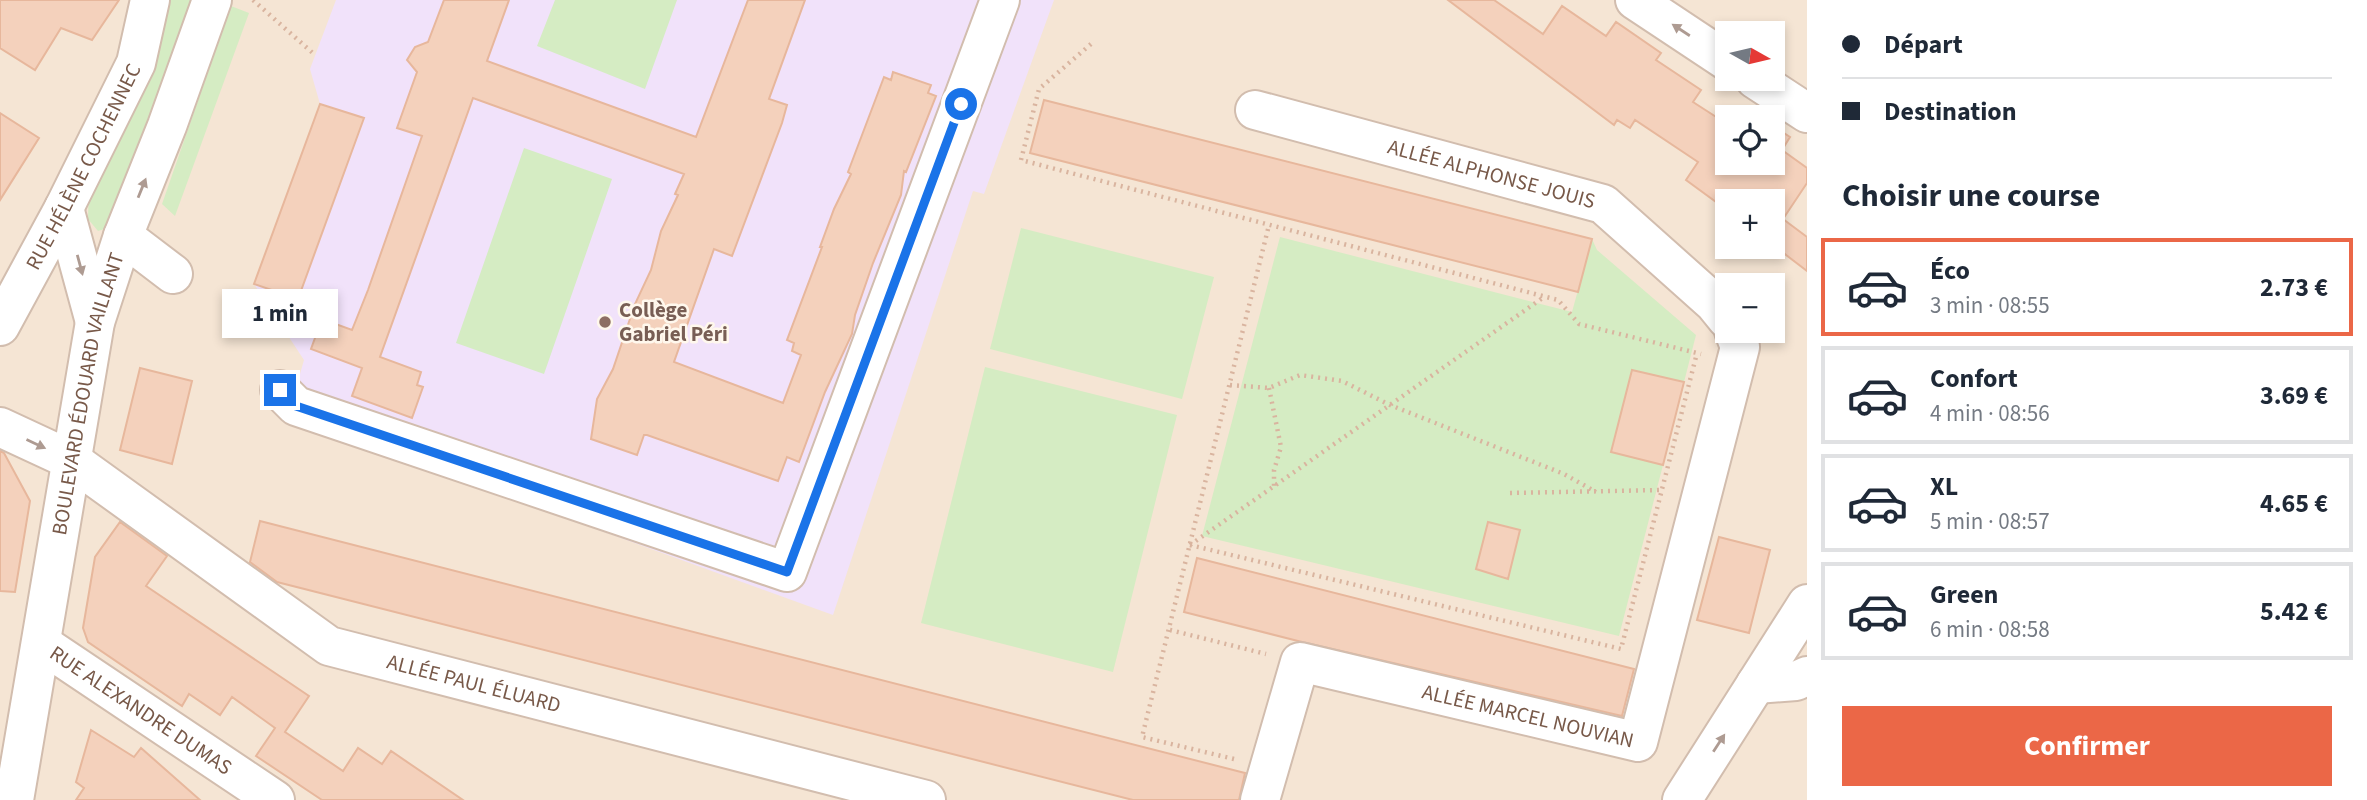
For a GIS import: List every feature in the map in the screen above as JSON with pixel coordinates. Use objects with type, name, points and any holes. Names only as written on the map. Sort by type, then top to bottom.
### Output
[{"type":"street","name":"RUE HÉLÈNE COCHENNEC","points":[[0,326],[64,208],[136,63],[150,0]]},
{"type":"street","name":"BOULEVARD ÉDOUARD VAILLANT","points":[[15,800],[95,322],[123,236],[167,126],[212,0]]},
{"type":"street","points":[[280,390],[296,406],[787,572],[1000,0]]},
{"type":"street","points":[[1635,0],[1715,53]]},
{"type":"street","points":[[1773,91],[1807,113]]},
{"type":"street","name":"ALLÉE ALPHONSE JOUIS","points":[[1255,110],[1603,204],[1715,304]]},
{"type":"street","points":[[64,208],[95,322]]},
{"type":"street","points":[[123,236],[173,274]]},
{"type":"street","name":"ALLÉE MARCEL NOUVIAN","points":[[1300,662],[1638,742],[1735,347]]},
{"type":"street","name":"ALLÉE PAUL ÉLUARD","points":[[0,427],[71,460],[329,646],[926,800]]},
{"type":"street","points":[[1682,800],[1807,604]]},
{"type":"street","name":"RUE ALEXANDRE DUMAS","points":[[42,644],[275,800]]},
{"type":"street","points":[[1265,784],[1300,662]]},
{"type":"street","points":[[1756,684],[1796,681],[1807,676]]},
{"type":"path","points":[[253,0],[315,55]]},
{"type":"path","points":[[1091,44],[1039,89],[1021,160],[1558,300],[1579,324],[1697,353],[1735,347]]},
{"type":"path","points":[[1265,784],[1142,737],[1269,225]]},
{"type":"path","points":[[1190,545],[1545,297]]},
{"type":"path","points":[[1190,545],[1621,649],[1697,353]]},
{"type":"path","points":[[1230,385],[1269,388],[1300,375],[1342,381],[1390,405],[1564,474],[1596,492]]},
{"type":"path","points":[[1269,388],[1281,447],[1274,487]]},
{"type":"path","points":[[1510,493],[1661,490]]},
{"type":"path","points":[[1170,630],[1300,662]]},
{"type":"shaded area","points":[[0,0],[1807,0],[1807,800],[0,800]]},
{"type":"shaded area","name":"Collège Gabriel Péri","points":[[336,0],[1054,0],[984,194],[973,191],[833,615],[299,421],[294,395],[304,360],[254,284],[320,104],[310,69]]},
{"type":"green space","points":[[164,0],[200,0],[118,225],[98,231],[88,219],[89,181]]},
{"type":"green space","points":[[555,0],[677,0],[645,89],[537,46]]},
{"type":"green space","points":[[231,6],[249,13],[175,216],[162,204]]},
{"type":"green space","points":[[524,148],[612,179],[544,374],[456,343]]},
{"type":"green space","points":[[1021,228],[1214,277],[1182,399],[990,349]]},
{"type":"green space","points":[[1280,237],[1572,312],[1592,239],[1597,250],[1696,335],[1684,382],[1632,371],[1612,452],[1663,465],[1619,636],[1202,536]]},
{"type":"green space","points":[[985,367],[1177,415],[1113,672],[921,623]]},
{"type":"building","points":[[0,0],[119,0],[92,40],[61,28],[35,70],[0,48]]},
{"type":"building","points":[[444,0],[509,0],[487,61],[696,137],[748,0],[805,0],[769,99],[787,105],[782,123],[732,256],[714,249],[674,362],[783,403],[801,355],[792,351],[794,343],[787,340],[834,209],[851,174],[848,172],[884,77],[891,80],[893,72],[931,85],[928,93],[936,96],[906,172],[904,171],[901,195],[873,263],[855,315],[852,334],[825,392],[799,462],[787,457],[778,481],[647,435],[644,435],[637,455],[591,439],[597,399],[613,369],[635,304],[651,270],[661,231],[678,195],[675,194],[684,174],[473,98],[380,357],[421,372],[417,385],[423,387],[412,418],[352,396],[362,368],[311,349],[322,319],[352,330],[368,290],[422,136],[397,128],[417,72],[407,60],[415,47],[428,42]]},
{"type":"building","points":[[1448,0],[1494,0],[1543,34],[1562,6],[1606,36],[1616,22],[1661,53],[1656,60],[1701,90],[1693,102],[1715,116],[1715,175],[1785,175],[1785,152],[1807,168],[1807,183],[1785,216],[1785,189],[1715,189],[1715,201],[1686,180],[1698,162],[1635,120],[1630,128],[1617,120],[1614,125]]},
{"type":"building","points":[[1044,100],[1592,239],[1578,292],[1030,153]]},
{"type":"building","points":[[320,104],[364,118],[298,299],[254,284]]},
{"type":"building","points":[[0,113],[39,138],[0,200]]},
{"type":"building","points":[[1785,220],[1807,237],[1807,271],[1785,254]]},
{"type":"building","points":[[140,368],[192,381],[172,464],[120,450]]},
{"type":"building","points":[[1632,370],[1684,382],[1663,465],[1611,452]]},
{"type":"building","points":[[0,451],[4,453],[30,501],[15,592],[0,591]]},
{"type":"building","points":[[260,521],[1245,773],[1239,800],[1133,800],[277,582],[250,562]]},
{"type":"building","points":[[120,522],[167,556],[146,586],[309,696],[285,732],[343,771],[358,748],[382,764],[391,751],[463,800],[322,800],[256,756],[275,728],[232,697],[220,715],[189,694],[182,706],[88,642],[83,628],[95,557]]},
{"type":"building","points":[[1488,522],[1520,530],[1508,579],[1476,569]]},
{"type":"building","points":[[1719,537],[1770,550],[1749,633],[1697,620]]},
{"type":"building","points":[[1197,558],[1634,669],[1622,716],[1184,612]]},
{"type":"building","points":[[91,730],[134,757],[141,748],[200,800],[76,800],[84,788],[76,782]]},
{"type":"place","name":"Collège Gabriel Péri","points":[[605,322]]},
{"type":"route","points":[[280,390],[296,406],[787,572],[961,104]]}]
